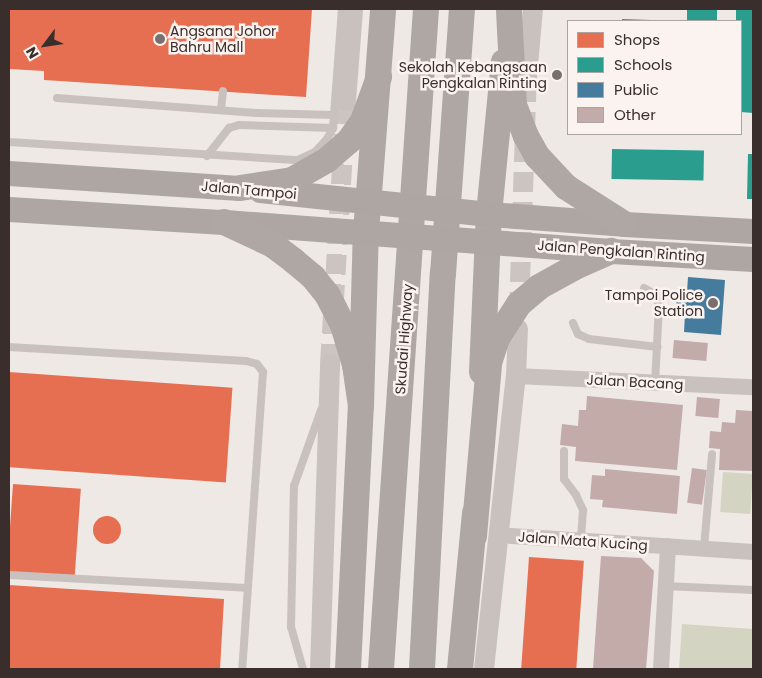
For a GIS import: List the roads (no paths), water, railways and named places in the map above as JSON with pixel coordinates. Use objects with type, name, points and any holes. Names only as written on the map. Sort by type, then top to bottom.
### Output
[{"type":"highway","points":[[348,669],[361,406],[366,232],[383,9]]},
{"type":"highway","name":"Skudai Highway","points":[[381,669],[426,9]]},
{"type":"highway","points":[[422,669],[443,274],[462,9]]},
{"type":"highway","points":[[486,536],[489,214],[517,9]]},
{"type":"highway","points":[[517,9],[514,105],[526,136],[537,156],[566,187],[624,224]]},
{"type":"highway","points":[[231,188],[292,180],[328,160],[349,141],[363,121],[379,77]]},
{"type":"highway","points":[[219,221],[273,245],[312,276],[327,294],[343,325],[348,341],[355,365],[361,406]]},
{"type":"highway","points":[[462,659],[486,536],[489,363],[497,338],[519,304],[539,287],[573,268],[620,252]]},
{"type":"main road","name":"Jalan Tampoi","points":[[9,174],[231,188],[368,200],[489,214]]},
{"type":"main road","points":[[9,209],[219,221],[488,242]]},
{"type":"main road","name":"Jalan Pengkalan Rinting","points":[[489,214],[753,231]]},
{"type":"main road","name":"Jalan Pengkalan Rinting","points":[[488,242],[620,252],[753,259]]},
{"type":"street","points":[[340,108],[353,9]]},
{"type":"street","points":[[517,9],[527,77]]},
{"type":"street","points":[[484,669],[486,536],[516,376],[518,329]]},
{"type":"street","points":[[320,669],[330,364]]},
{"type":"street","name":"Jalan Bacang","points":[[516,376],[753,387]]},
{"type":"street","name":"Jalan Mata Kucing","points":[[486,536],[581,540],[753,552]]},
{"type":"street","name":"Jalan Mata Kucing","points":[[661,669],[668,546]]},
{"type":"lane","points":[[9,142],[207,156],[298,160],[315,152],[327,139],[340,108],[342,9]]},
{"type":"lane","points":[[221,110],[223,91]]},
{"type":"lane","points":[[57,98],[221,110],[340,108]]},
{"type":"lane","points":[[207,156],[229,128],[239,125],[333,128]]},
{"type":"lane","points":[[644,288],[655,294],[659,304],[655,383]]},
{"type":"lane","points":[[573,323],[578,334],[588,339],[658,347]]},
{"type":"lane","points":[[9,347],[246,361],[257,364],[263,372],[242,669]]},
{"type":"lane","points":[[303,669],[291,627],[294,486],[330,386]]},
{"type":"lane","points":[[564,451],[564,479],[576,495],[583,510],[581,540]]},
{"type":"lane","points":[[704,548],[712,454]]},
{"type":"lane","points":[[9,574],[247,588]]},
{"type":"lane","points":[[665,586],[753,590]]},
{"type":"tunnel","points":[[519,312],[527,77]]},
{"type":"tunnel","points":[[330,364],[346,101]]},
{"type":"place","name":"Angsana Johor Bahru Mall","points":[[160,39]]},
{"type":"place","name":"Sekolah Kebangsaan Pengkalan Rinting","points":[[557,75]]},
{"type":"place","name":"Tampoi Police Station","points":[[713,303]]}]
